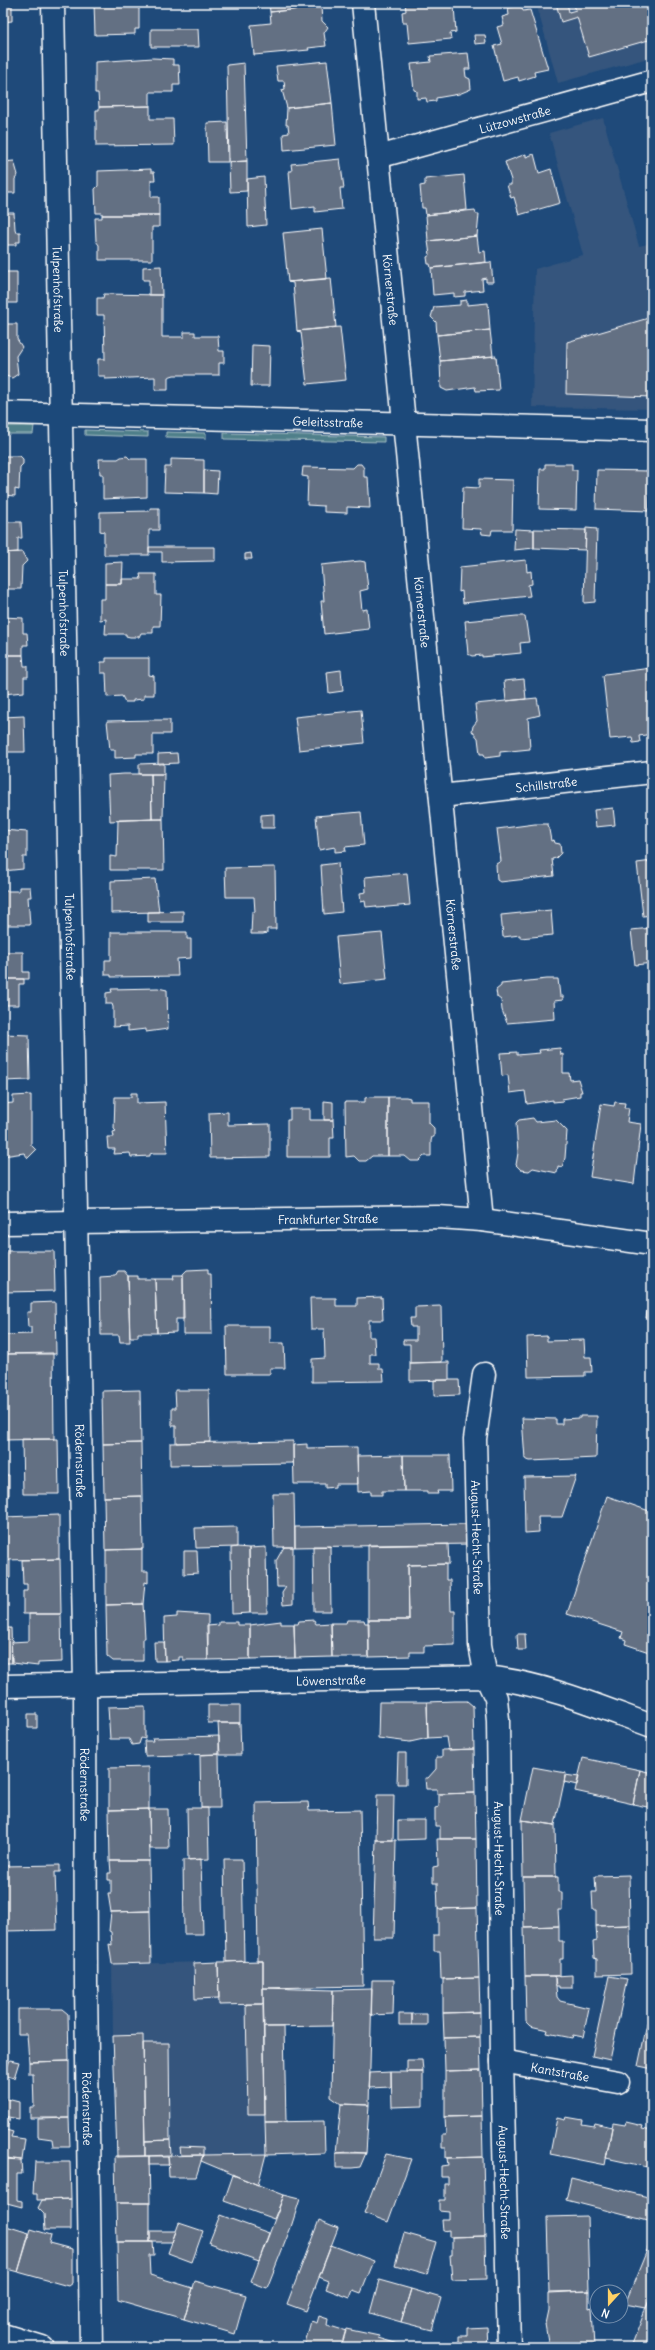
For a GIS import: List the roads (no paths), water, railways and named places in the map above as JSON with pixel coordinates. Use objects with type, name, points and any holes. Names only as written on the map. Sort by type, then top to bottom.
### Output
[{"type":"street","name":"Tulpenhofstraße","points":[[53,3],[76,1222]]},
{"type":"street","name":"Körnerstraße","points":[[363,3],[482,1220]]},
{"type":"street","name":"Lützowstraße","points":[[378,157],[652,81]]},
{"type":"street","name":"Geleitsstraße","points":[[3,413],[652,430]]},
{"type":"street","name":"Schillstraße","points":[[441,796],[652,772]]},
{"type":"street","name":"Frankfurter Straße","points":[[3,1223],[438,1217],[482,1220],[652,1244]]},
{"type":"street","name":"Rödernstraße","points":[[76,1222],[85,1685],[86,1984],[91,2347]]},
{"type":"street","name":"August-Hecht-Straße","points":[[484,1374],[475,1439],[480,1645],[486,1677],[496,1698],[498,1720],[502,2061],[509,2347]]},
{"type":"street","name":"Löwenstraße","points":[[3,1686],[486,1677],[509,1679],[548,1689],[652,1726]]},
{"type":"street","name":"Kantstraße","points":[[502,2061],[618,2082]]},
{"type":"street","points":[[3,2335],[42,2347]]}]
